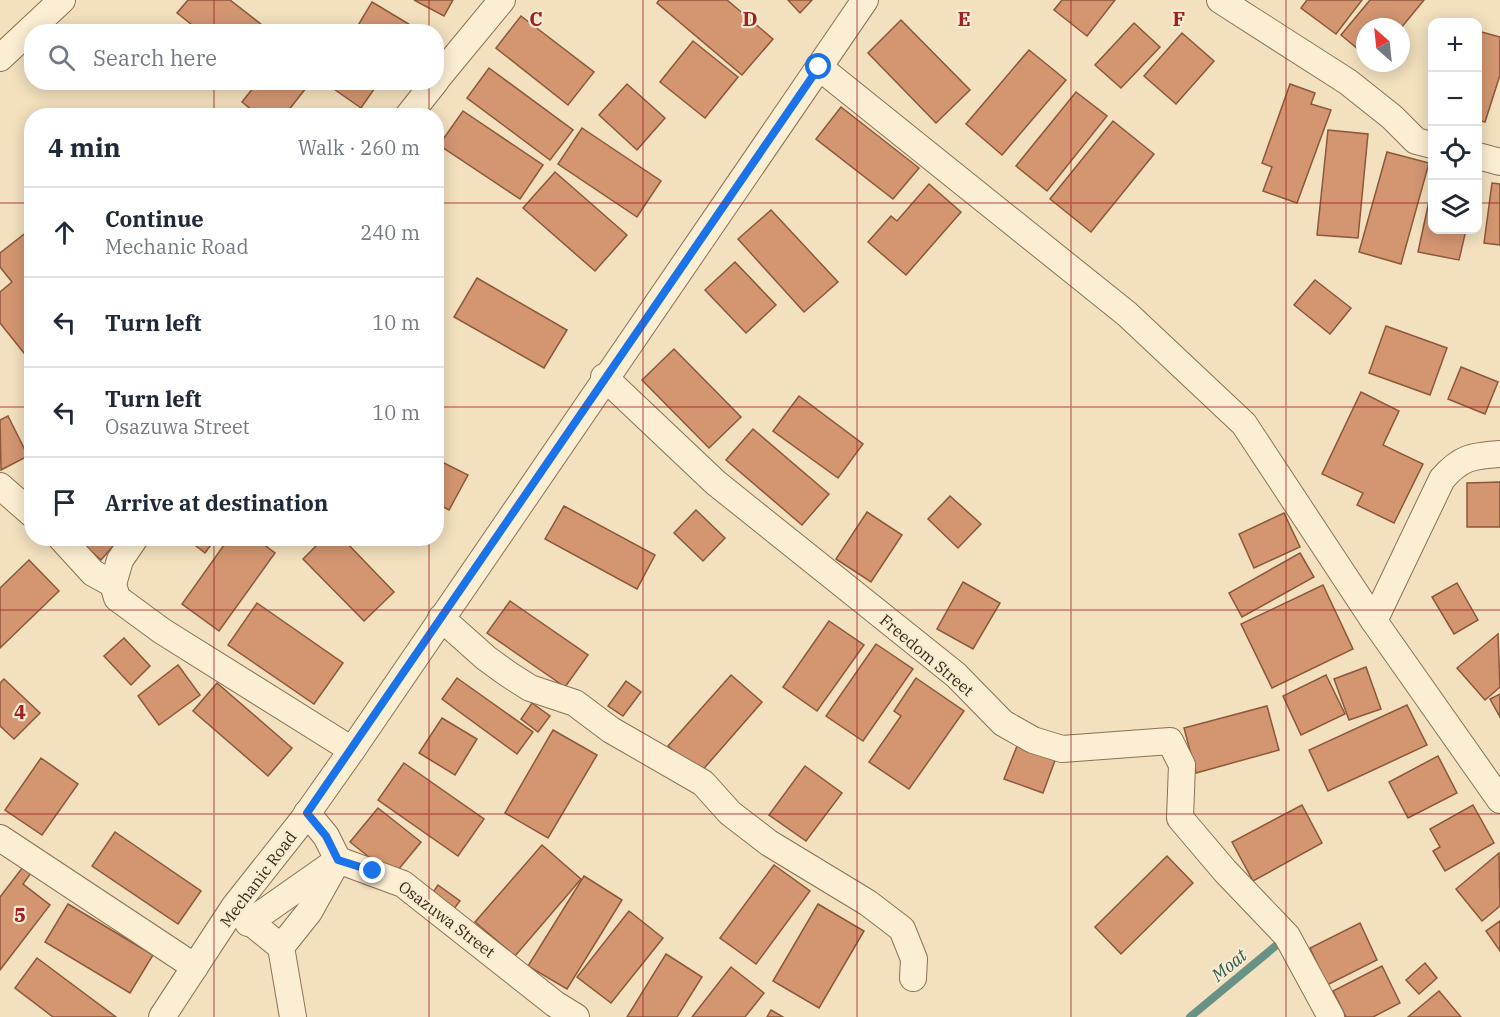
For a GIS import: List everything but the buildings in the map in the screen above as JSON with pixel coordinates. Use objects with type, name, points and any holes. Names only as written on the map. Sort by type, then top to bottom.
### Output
[{"type":"street","points":[[36,24],[62,0]]},
{"type":"street","points":[[444,71],[502,0]]},
{"type":"street","name":"Mechanic Road","points":[[162,1017],[195,967],[241,915],[307,813],[604,377],[865,0]]},
{"type":"street","points":[[1220,0],[1348,82],[1392,117],[1416,141],[1428,144]]},
{"type":"street","points":[[0,58],[24,36]]},
{"type":"street","points":[[819,67],[1127,314],[1244,424],[1374,621],[1500,800]]},
{"type":"street","points":[[414,108],[429,90]]},
{"type":"street","points":[[1482,157],[1500,162]]},
{"type":"street","name":"Freedom Street","points":[[604,377],[716,483],[956,675],[1003,723],[1033,740],[1062,748],[1170,741],[1182,765],[1180,818],[1225,871],[1287,936],[1331,1017]]},
{"type":"street","points":[[1374,621],[1442,479],[1456,463],[1473,456],[1500,454]]},
{"type":"street","points":[[0,486],[24,507]]},
{"type":"street","points":[[68,546],[93,573],[113,584]]},
{"type":"street","points":[[130,546],[120,560],[113,584],[117,598],[162,632],[352,750]]},
{"type":"street","points":[[441,618],[486,658],[508,674],[530,688],[575,703],[611,730],[703,783],[730,813],[769,843],[877,909],[902,929],[914,959],[914,978]]},
{"type":"street","points":[[307,813],[326,836],[338,860]]},
{"type":"street","points":[[0,838],[195,967]]},
{"type":"street","points":[[293,1017],[281,946],[241,915],[338,860]]},
{"type":"street","points":[[281,946],[309,912],[338,860]]},
{"type":"street","name":"Osazuwa Street","points":[[338,860],[403,884],[555,1004],[576,1017]]},
{"type":"waterway","name":"Moat","points":[[1190,1017],[1284,939]]},
{"type":"route","points":[[373,871],[338,860],[326,836],[307,813],[604,377],[819,67]]}]
